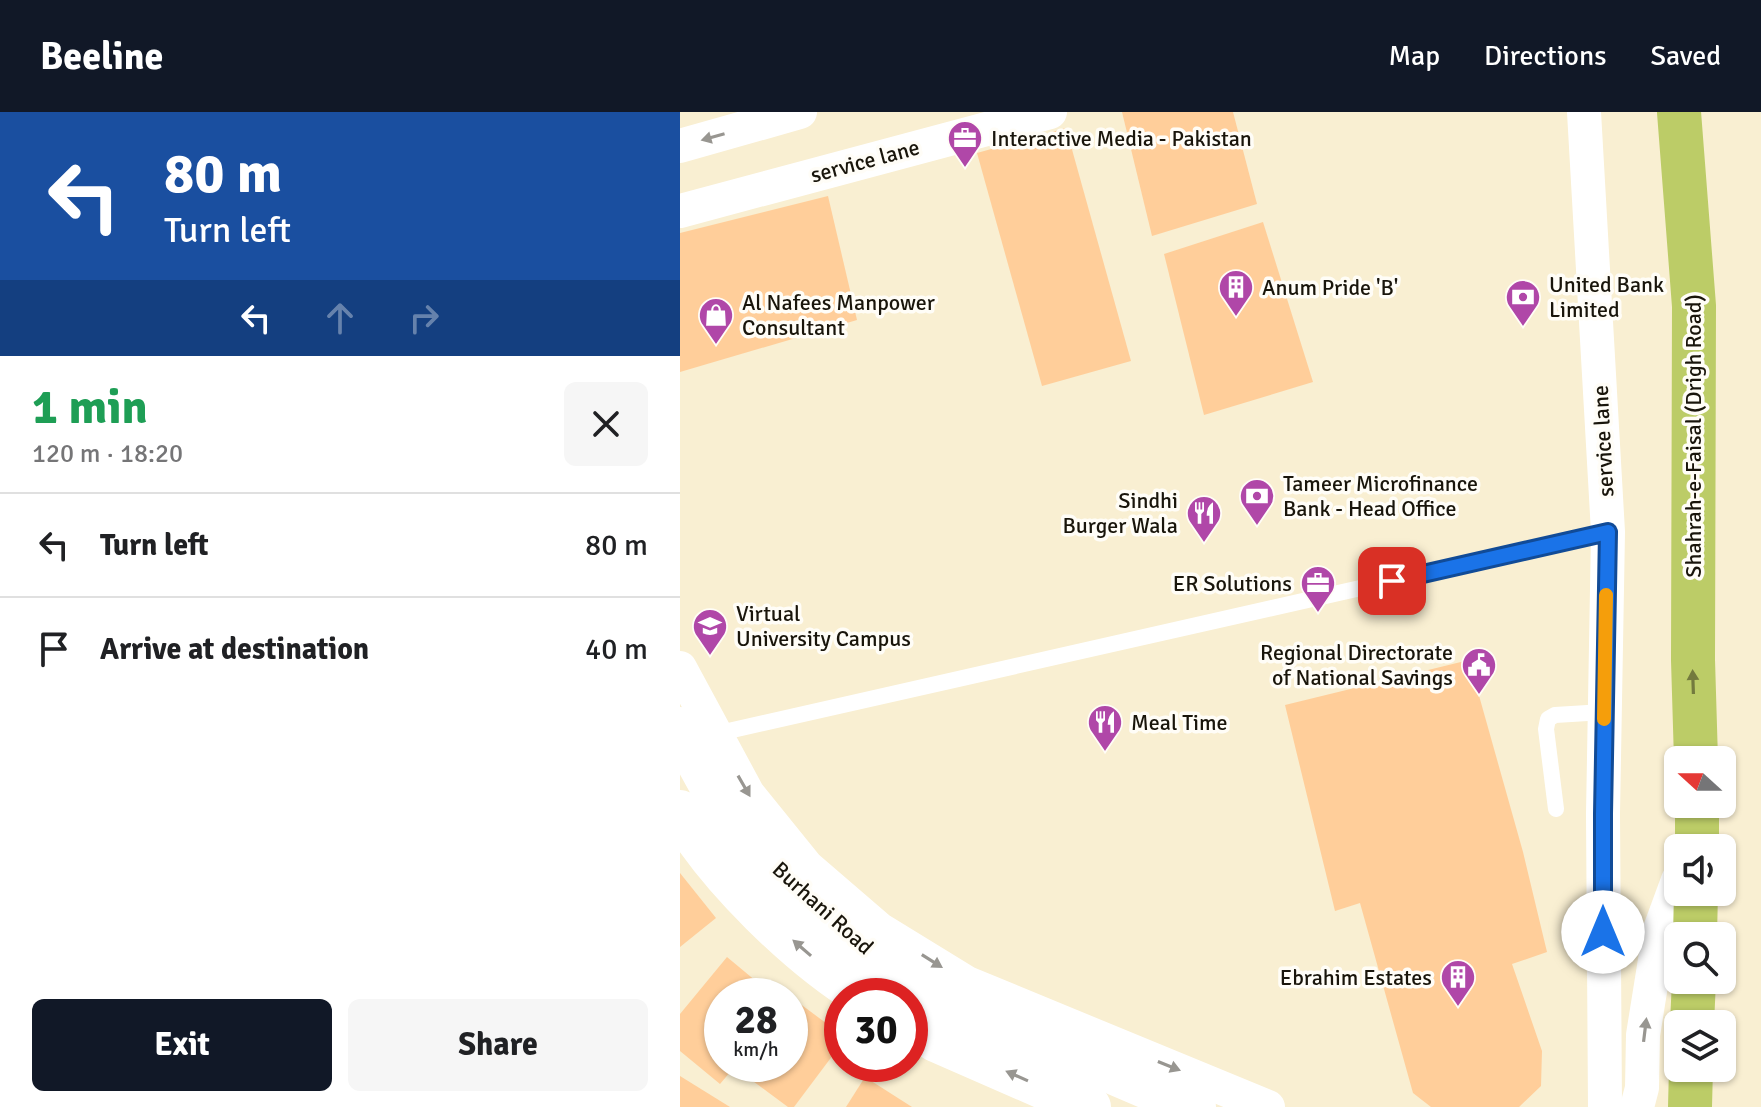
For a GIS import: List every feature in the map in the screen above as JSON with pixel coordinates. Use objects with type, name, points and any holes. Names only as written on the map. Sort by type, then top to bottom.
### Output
[{"type":"highway","name":"Shahrah-e-Faisal (Drigh Road)","points":[[1679,112],[1694,306],[1696,746]]},
{"type":"highway","points":[[1690,1107],[1691,1082]]},
{"type":"street","points":[[680,146],[800,112]]},
{"type":"street","name":"service lane","points":[[680,211],[1050,112]]},
{"type":"street","name":"service lane","points":[[1584,112],[1608,532],[1604,712],[1605,1107]]},
{"type":"street","points":[[1658,112],[1689,231]]},
{"type":"street","points":[[680,668],[698,732],[807,867],[879,929],[967,983],[1268,1107]]},
{"type":"street","name":"Burhani Road","points":[[698,732],[727,814],[791,886],[867,951],[956,1005],[1194,1107]]},
{"type":"street","name":"Burhani Road","points":[[680,812],[695,838],[762,913],[837,978]]},
{"type":"street","points":[[1637,1107],[1642,1088],[1643,1035],[1660,929],[1668,906]]},
{"type":"street","points":[[928,1035],[1089,1107]]},
{"type":"lane","points":[[698,732],[1608,532]]},
{"type":"lane","points":[[1556,809],[1546,729],[1548,719],[1555,715],[1604,712]]},
{"type":"building","points":[[1122,112],[1233,112],[1257,204],[1152,236]]},
{"type":"building","points":[[1066,128],[1131,361],[1042,386],[977,153]]},
{"type":"building","points":[[828,196],[857,320],[680,372],[680,233]]},
{"type":"building","name":"Anum Pride 'B'","points":[[1263,222],[1313,382],[1204,415],[1164,254]]},
{"type":"building","points":[[1469,660],[1523,852],[1547,952],[1512,964],[1542,1051],[1541,1086],[1519,1107],[1431,1107],[1413,1093],[1360,903],[1335,911],[1285,705]]},
{"type":"building","points":[[680,873],[716,918],[680,947]]},
{"type":"building","points":[[727,957],[752,978],[710,978]]},
{"type":"building","points":[[704,985],[704,1071],[680,1051],[680,1014]]},
{"type":"building","points":[[808,1010],[824,1022],[824,1067],[794,1107],[788,1107],[754,1082],[808,1082]]},
{"type":"building","points":[[680,1076],[730,1107],[680,1107]]},
{"type":"building","points":[[862,1082],[873,1082],[912,1107],[846,1107]]},
{"type":"slow traffic","points":[[1604,719],[1606,595]]},
{"type":"place","name":"Interactive Media - Pakistan","points":[[965,169]]},
{"type":"place","name":"Anum Pride 'B'","points":[[1236,318]]},
{"type":"place","name":"United Bank Limited","points":[[1523,328]]},
{"type":"place","name":"Al Nafees Manpower Consultant","points":[[716,346]]},
{"type":"place","name":"Tameer Microfinance Bank - Head Office","points":[[1257,527]]},
{"type":"place","name":"Sindhi Burger Wala","points":[[1204,544]]},
{"type":"place","name":"ER Solutions","points":[[1318,614]]},
{"type":"place","name":"Virtual University Campus","points":[[710,657]]},
{"type":"place","name":"Regional Directorate of National Savings","points":[[1479,696]]},
{"type":"place","name":"Meal Time","points":[[1105,753]]},
{"type":"place","name":"Ebrahim Estates","points":[[1458,1008]]},
{"type":"route","points":[[1392,581],[1608,532],[1603,932]]}]
